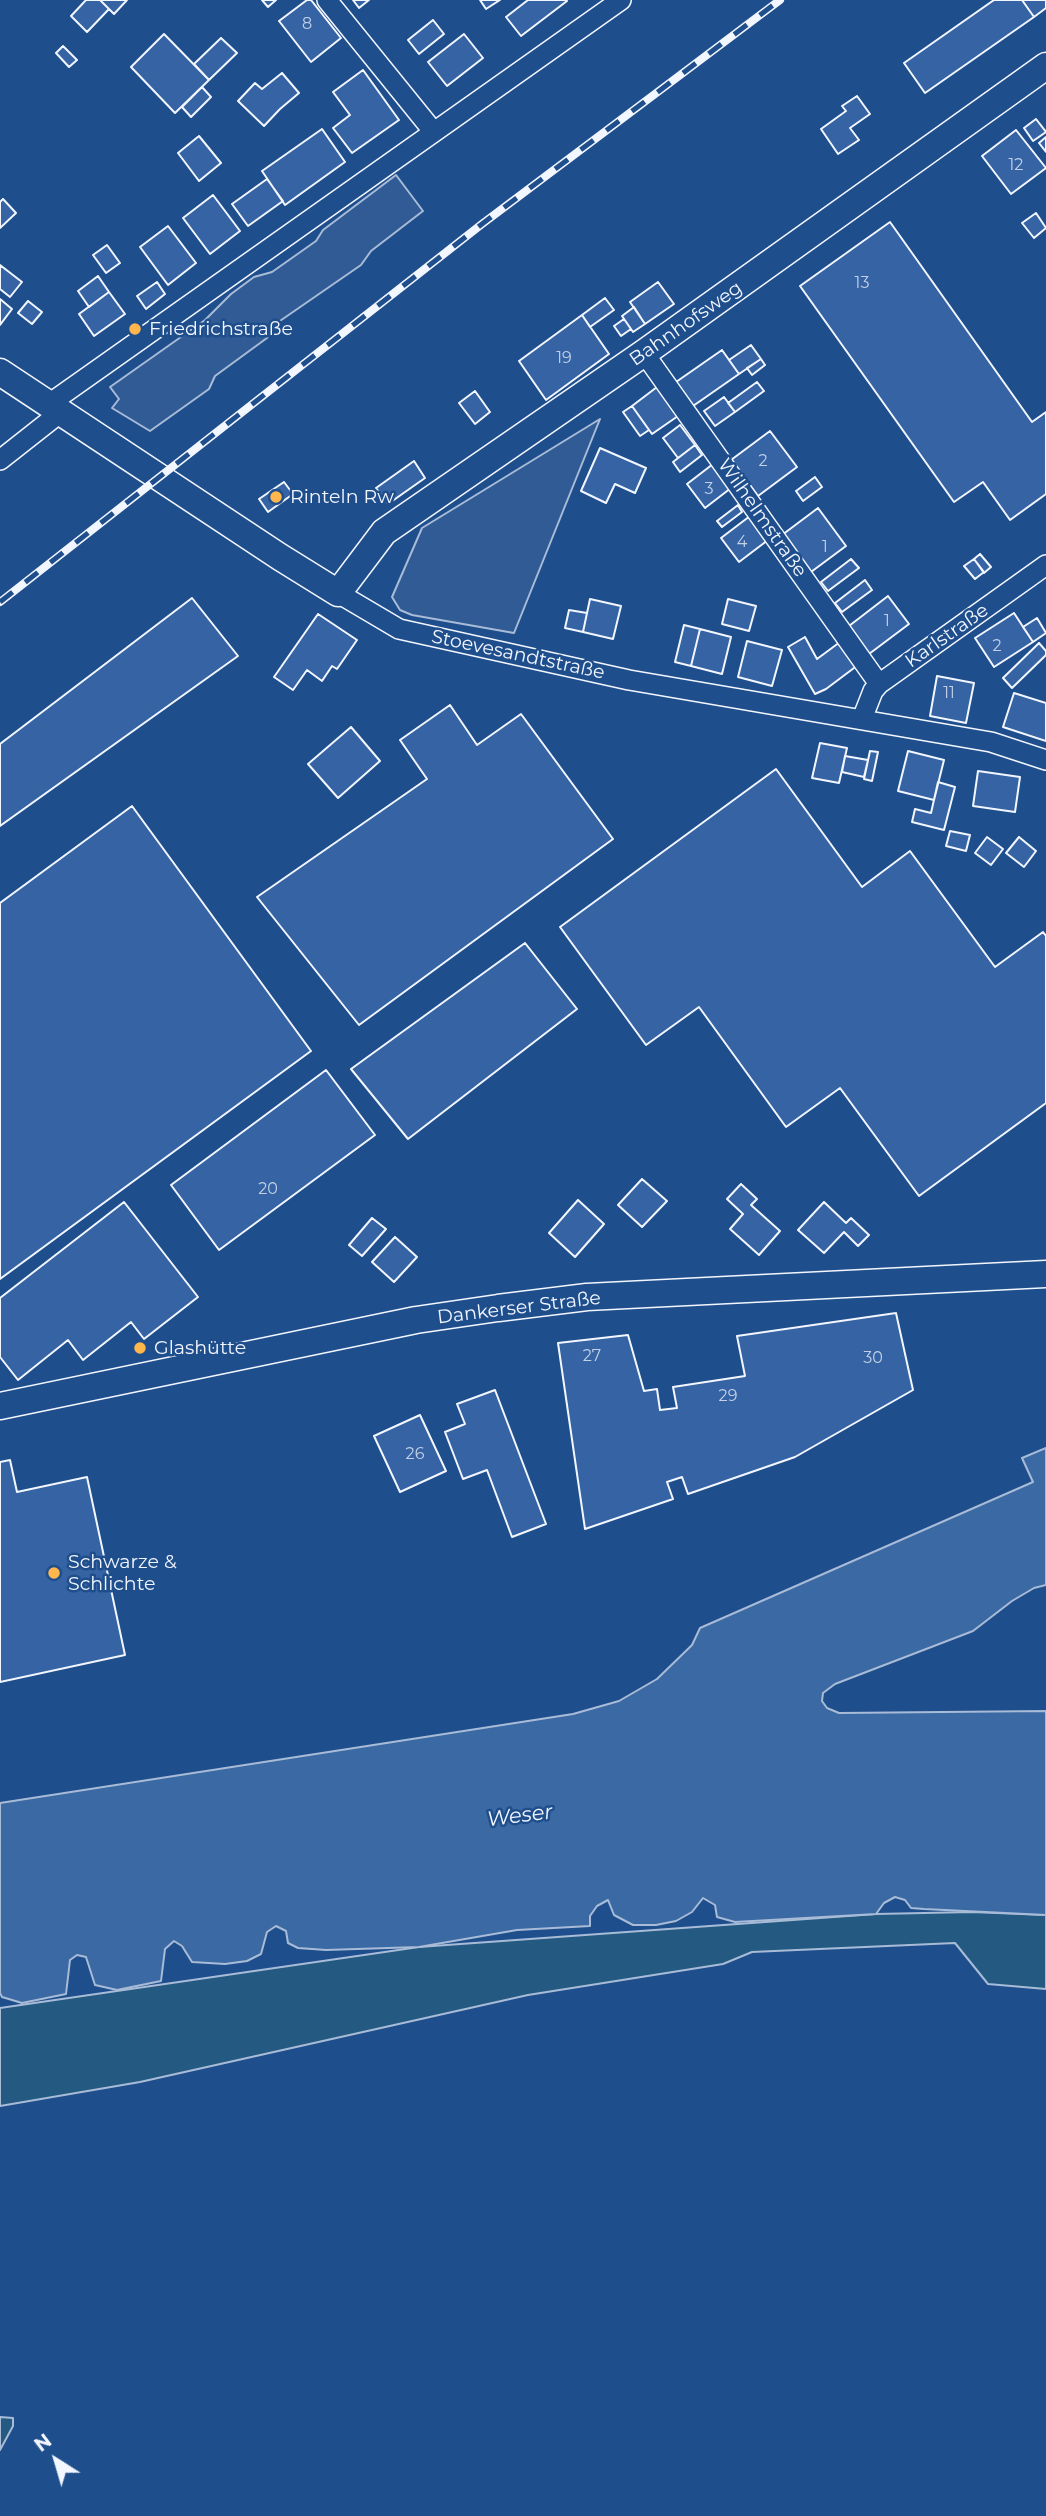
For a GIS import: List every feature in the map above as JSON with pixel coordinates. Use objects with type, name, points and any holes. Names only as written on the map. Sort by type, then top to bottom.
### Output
[{"type":"street","points":[[327,0],[433,131]]},
{"type":"street","points":[[0,460],[55,408],[433,131],[595,7],[621,0]]},
{"type":"street","name":"Bahnhofsweg","points":[[338,593],[384,532],[645,353],[1046,66]]},
{"type":"street","name":"Wilhelmstraße","points":[[645,353],[879,684]]},
{"type":"street","name":"Stoevesandtstraße","points":[[0,372],[338,593],[400,629],[629,680],[991,742],[1046,760]]},
{"type":"street","name":"Karlstraße","points":[[862,719],[873,691],[879,684],[1046,565]]},
{"type":"street","name":"Dankerser Straße","points":[[0,1406],[416,1320],[498,1308],[587,1297],[1046,1274]]},
{"type":"shaded area","points":[[396,175],[423,211],[371,251],[361,265],[277,323],[267,338],[215,376],[209,389],[150,431],[112,408],[119,399],[110,387],[205,320],[231,294],[254,277],[272,272],[316,241],[323,230]]},
{"type":"shaded area","points":[[600,419],[514,633],[412,615],[400,610],[392,597],[422,528]]},
{"type":"shaded area","points":[[972,1912],[1046,1915],[1046,1989],[988,1984],[955,1943],[752,1952],[723,1964],[528,1995],[140,2082],[0,2106],[0,2008],[419,1947],[876,1914]]},
{"type":"shaded area","points":[[0,2417],[13,2418],[13,2426],[0,2450]]},
{"type":"water","name":"Weser","points":[[1046,1448],[1046,1585],[1034,1588],[1012,1601],[973,1631],[835,1684],[823,1693],[822,1701],[827,1708],[839,1713],[1046,1711],[1046,1915],[911,1908],[905,1900],[895,1897],[884,1903],[876,1914],[735,1922],[717,1917],[715,1905],[703,1898],[692,1912],[676,1921],[656,1925],[633,1925],[614,1915],[608,1900],[597,1906],[590,1916],[590,1926],[517,1930],[419,1947],[326,1950],[298,1948],[288,1943],[286,1931],[276,1926],[267,1932],[261,1954],[247,1961],[225,1964],[192,1962],[182,1946],[174,1941],[165,1949],[161,1981],[117,1990],[95,1985],[86,1957],[77,1955],[70,1960],[66,1994],[22,2003],[2,1997],[0,1803],[573,1714],[619,1701],[657,1679],[692,1645],[700,1628],[1033,1482],[1022,1458]]},
{"type":"building","points":[[86,0],[100,0],[109,9],[87,32],[71,16]]},
{"type":"building","points":[[100,0],[127,0],[114,14]]},
{"type":"building","points":[[262,0],[276,0],[268,7]]},
{"type":"building","points":[[307,0],[311,0],[341,38],[311,62],[279,21]]},
{"type":"building","points":[[353,0],[369,0],[359,8]]},
{"type":"building","points":[[480,0],[500,0],[486,9]]},
{"type":"building","points":[[528,0],[567,1],[521,36],[506,17]]},
{"type":"building","points":[[994,0],[1022,0],[1034,17],[925,93],[904,63]]},
{"type":"building","points":[[1022,0],[1046,0],[1046,8],[1034,17]]},
{"type":"building","points":[[433,20],[444,34],[419,54],[408,40]]},
{"type":"building","points":[[164,34],[209,80],[175,113],[131,67]]},
{"type":"building","points":[[464,34],[483,58],[447,86],[428,62]]},
{"type":"building","points":[[221,38],[237,53],[209,80],[194,64]]},
{"type":"building","points":[[63,46],[77,60],[69,67],[56,53]]},
{"type":"building","points":[[363,70],[399,120],[352,153],[333,128],[350,115],[333,92]]},
{"type":"building","points":[[282,73],[299,93],[264,126],[238,101],[255,83],[262,89]]},
{"type":"building","points":[[202,87],[211,97],[191,117],[182,107]]},
{"type":"building","points":[[857,96],[870,114],[850,128],[859,140],[838,154],[821,129],[846,111],[842,106]]},
{"type":"building","points":[[1036,119],[1046,132],[1033,141],[1024,128]]},
{"type":"building","points":[[322,129],[345,162],[285,205],[262,171]]},
{"type":"building","points":[[1016,130],[1046,168],[1011,194],[982,156]]},
{"type":"building","points":[[199,136],[221,163],[199,181],[178,153]]},
{"type":"building","points":[[1046,137],[1046,152],[1039,143]]},
{"type":"building","points":[[267,179],[283,201],[248,226],[232,204]]},
{"type":"building","points":[[213,195],[240,231],[210,254],[183,218]]},
{"type":"building","points":[[3,199],[16,213],[0,228],[0,202]]},
{"type":"building","points":[[1036,213],[1046,228],[1034,238],[1022,223]]},
{"type":"building","points":[[890,222],[1032,422],[1046,412],[1046,494],[1010,520],[983,482],[954,502],[800,286]]},
{"type":"building","points":[[168,226],[196,263],[168,285],[140,247]]},
{"type":"building","points":[[107,245],[120,263],[106,273],[93,255]]},
{"type":"building","points":[[0,265],[22,282],[10,297],[0,289]]},
{"type":"building","points":[[98,276],[109,292],[89,307],[78,291]]},
{"type":"building","points":[[157,282],[165,294],[146,309],[137,296]]},
{"type":"building","points":[[658,282],[674,304],[645,324],[630,302]]},
{"type":"building","points":[[109,292],[125,314],[94,336],[79,314]]},
{"type":"building","points":[[605,298],[614,310],[590,327],[582,315]]},
{"type":"building","points":[[0,299],[12,309],[0,325]]},
{"type":"building","points":[[28,301],[42,312],[32,324],[18,313]]},
{"type":"building","points":[[634,307],[645,324],[633,332],[622,316]]},
{"type":"building","points":[[582,315],[609,354],[546,400],[519,361]]},
{"type":"building","points":[[624,319],[631,329],[621,336],[614,326]]},
{"type":"building","points":[[751,345],[761,359],[739,374],[729,360]]},
{"type":"building","points":[[722,350],[739,374],[693,406],[676,382]]},
{"type":"building","points":[[761,359],[765,365],[752,375],[747,368]]},
{"type":"building","points":[[757,382],[764,391],[735,412],[728,403]]},
{"type":"building","points":[[657,387],[678,416],[652,434],[632,406]]},
{"type":"building","points":[[475,391],[490,412],[475,424],[459,403]]},
{"type":"building","points":[[724,397],[735,412],[715,426],[704,411]]},
{"type":"building","points":[[632,406],[649,430],[640,436],[623,412]]},
{"type":"building","points":[[680,425],[695,445],[678,458],[663,438]]},
{"type":"building","points":[[770,431],[797,467],[758,496],[731,460]]},
{"type":"building","points":[[695,445],[702,455],[680,472],[673,462]]},
{"type":"building","points":[[600,448],[646,468],[635,493],[615,484],[606,503],[581,491]]},
{"type":"building","points":[[414,461],[425,478],[388,504],[376,488]]},
{"type":"building","points":[[713,464],[731,488],[705,508],[687,484]]},
{"type":"building","points":[[815,477],[822,487],[803,501],[796,491]]},
{"type":"building","name":"Rinteln Rw","points":[[284,482],[293,494],[268,512],[259,499]]},
{"type":"building","points":[[738,505],[742,512],[722,527],[717,521]]},
{"type":"building","points":[[818,508],[846,546],[811,572],[782,535]]},
{"type":"building","points":[[750,516],[768,540],[739,562],[721,538]]},
{"type":"building","points":[[980,554],[991,567],[984,573],[974,559]]},
{"type":"building","points":[[851,559],[859,568],[828,591],[821,582]]},
{"type":"building","points":[[974,559],[984,572],[975,579],[964,566]]},
{"type":"building","points":[[865,580],[872,590],[842,612],[835,603]]},
{"type":"building","points":[[888,596],[909,624],[869,654],[849,626]]},
{"type":"building","points":[[192,598],[238,656],[0,826],[0,744]]},
{"type":"building","points":[[590,599],[621,606],[613,639],[583,632]]},
{"type":"building","points":[[728,599],[756,606],[749,631],[722,624]]},
{"type":"building","points":[[569,610],[587,613],[583,632],[565,628]]},
{"type":"building","points":[[1014,613],[1033,642],[994,667],[975,638]]},
{"type":"building","points":[[318,614],[357,640],[337,669],[332,666],[322,681],[307,670],[293,690],[274,677]]},
{"type":"building","points":[[1037,618],[1046,633],[1033,642],[1023,627]]},
{"type":"building","points":[[684,625],[700,629],[691,666],[675,662]]},
{"type":"building","points":[[700,629],[731,637],[722,674],[691,666]]},
{"type":"building","points":[[805,637],[817,659],[840,642],[858,665],[815,694],[788,647]]},
{"type":"building","points":[[747,641],[782,650],[772,686],[738,677]]},
{"type":"building","points":[[1039,643],[1046,655],[1012,688],[1003,678]]},
{"type":"building","points":[[937,676],[974,683],[966,723],[930,716]]},
{"type":"building","points":[[1014,693],[1046,703],[1046,741],[1003,727]]},
{"type":"building","points":[[450,705],[477,745],[521,714],[613,839],[359,1025],[257,897],[427,779],[400,740]]},
{"type":"building","points":[[351,727],[380,761],[338,798],[308,764]]},
{"type":"building","points":[[820,743],[847,748],[839,783],[812,778]]},
{"type":"building","points":[[870,751],[878,752],[872,781],[864,779]]},
{"type":"building","points":[[908,751],[944,760],[934,800],[898,791]]},
{"type":"building","points":[[845,756],[868,760],[864,777],[842,772]]},
{"type":"building","points":[[776,769],[862,887],[910,851],[995,967],[1043,932],[1046,936],[1046,1103],[919,1196],[840,1088],[786,1127],[699,1007],[646,1045],[560,927]]},
{"type":"building","points":[[978,771],[1020,777],[1015,812],[973,806]]},
{"type":"building","points":[[938,782],[955,787],[944,830],[912,822],[915,809],[931,813]]},
{"type":"building","points":[[132,806],[311,1051],[0,1279],[0,903]]},
{"type":"building","points":[[950,831],[970,835],[966,851],[946,846]]},
{"type":"building","points":[[987,837],[1003,849],[991,865],[975,853]]},
{"type":"building","points":[[1019,837],[1036,851],[1024,867],[1006,853]]},
{"type":"building","points":[[525,943],[577,1009],[408,1139],[351,1069]]},
{"type":"building","points":[[326,1070],[375,1135],[219,1250],[171,1185]]},
{"type":"building","points":[[642,1179],[667,1201],[642,1227],[618,1205]]},
{"type":"building","points":[[741,1184],[757,1199],[751,1205],[780,1231],[759,1255],[730,1229],[743,1214],[727,1199]]},
{"type":"building","points":[[578,1200],[604,1224],[575,1257],[549,1233]]},
{"type":"building","points":[[124,1202],[198,1297],[144,1339],[131,1322],[83,1360],[68,1340],[18,1380],[0,1357],[0,1298]]},
{"type":"building","points":[[824,1202],[846,1223],[851,1218],[869,1235],[858,1246],[844,1232],[824,1253],[798,1230]]},
{"type":"building","points":[[372,1218],[386,1229],[362,1256],[349,1245]]},
{"type":"building","points":[[395,1237],[417,1257],[394,1282],[372,1262]]},
{"type":"building","points":[[896,1313],[913,1390],[795,1457],[688,1494],[682,1477],[667,1482],[673,1499],[585,1529],[558,1343],[628,1335],[644,1391],[657,1389],[660,1410],[677,1408],[673,1387],[745,1376],[737,1336]]},
{"type":"building","points":[[495,1390],[546,1524],[512,1537],[487,1470],[463,1479],[445,1432],[465,1424],[457,1404]]},
{"type":"building","points":[[420,1415],[446,1471],[400,1492],[374,1436]]},
{"type":"building","name":"Schwarze & Schlichte","points":[[10,1460],[17,1492],[87,1477],[125,1655],[0,1682],[0,1462]]},
{"type":"railway","points":[[0,602],[482,224],[780,0]]},
{"type":"place","name":"Friedrichstraße","points":[[135,329]]},
{"type":"place","name":"Rinteln Rw","points":[[276,497]]},
{"type":"place","name":"Glashütte","points":[[140,1348]]},
{"type":"place","name":"Schwarze & Schlichte","points":[[54,1573]]}]
